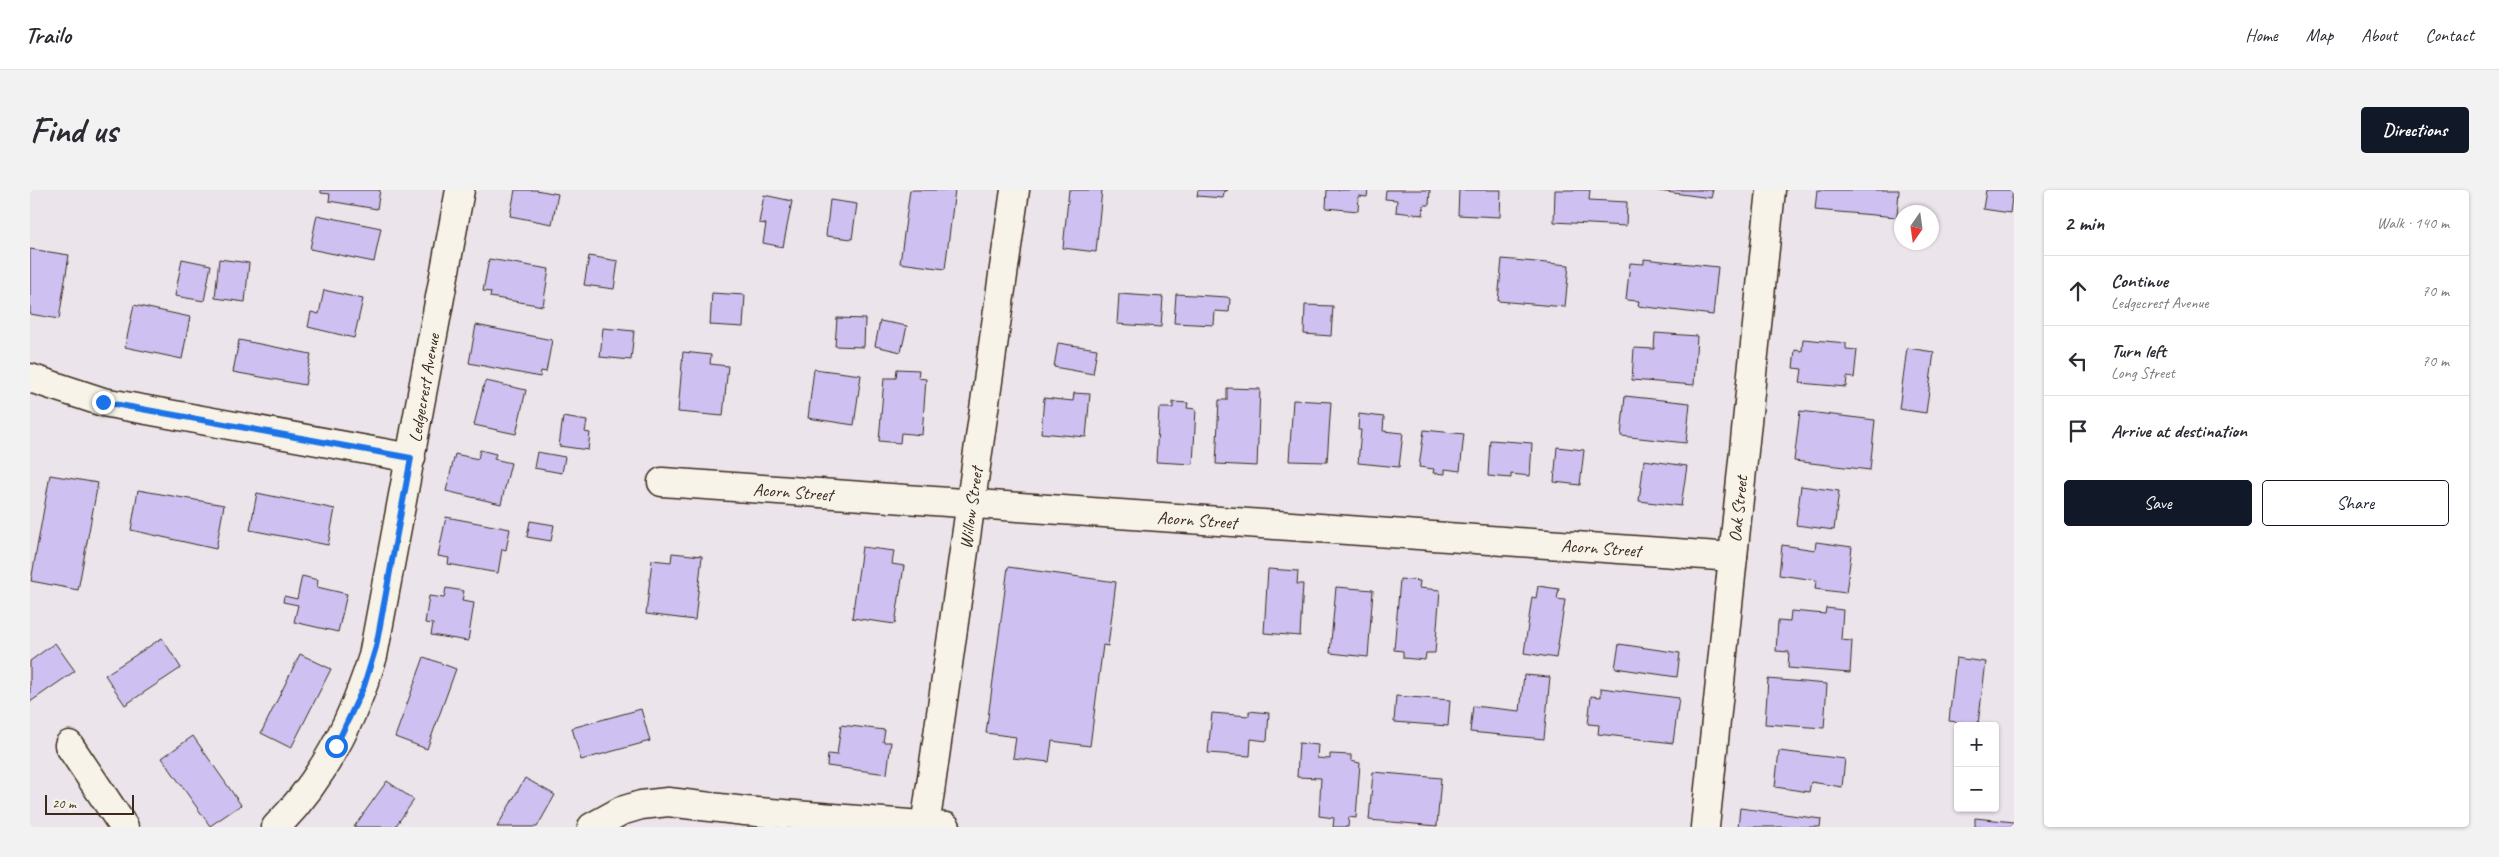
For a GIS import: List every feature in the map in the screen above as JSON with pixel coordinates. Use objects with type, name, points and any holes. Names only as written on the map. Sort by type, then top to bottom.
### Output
[{"type":"street","name":"Ledgecrest Avenue","points":[[276,827],[303,798],[324,767],[351,716],[364,686],[382,619],[460,190]]},
{"type":"street","name":"Willow Street","points":[[932,826],[971,504],[1015,190]]},
{"type":"street","name":"Oak Street","points":[[1705,827],[1771,190]]},
{"type":"street","points":[[30,378],[103,402],[411,458]]},
{"type":"street","name":"Acorn Street","points":[[662,482],[1733,557]]},
{"type":"street","points":[[69,745],[124,827]]},
{"type":"street","points":[[592,827],[620,811],[662,802],[932,826]]},
{"type":"building","points":[[321,190],[380,190],[377,209],[329,201],[330,194],[321,193]]},
{"type":"building","points":[[515,190],[536,190],[558,194],[552,224],[510,216]]},
{"type":"building","points":[[910,190],[955,190],[945,269],[900,263]]},
{"type":"building","points":[[1069,190],[1102,190],[1096,252],[1063,248]]},
{"type":"building","points":[[1198,190],[1228,190],[1224,192],[1223,198],[1197,196]]},
{"type":"building","points":[[1327,190],[1368,190],[1367,197],[1359,196],[1358,211],[1326,208]]},
{"type":"building","points":[[1386,190],[1430,190],[1429,205],[1424,205],[1423,215],[1396,212],[1397,200],[1385,199]]},
{"type":"building","points":[[1459,190],[1501,190],[1500,217],[1458,215]]},
{"type":"building","points":[[1555,190],[1590,190],[1589,200],[1627,202],[1626,226],[1554,222]]},
{"type":"building","points":[[1651,190],[1713,190],[1711,198]]},
{"type":"building","points":[[1817,190],[1899,190],[1898,205],[1894,205],[1894,217],[1815,210]]},
{"type":"building","points":[[1986,190],[2013,190],[2010,213],[1983,209]]},
{"type":"building","points":[[764,195],[792,201],[783,247],[763,243],[766,224],[759,223]]},
{"type":"building","points":[[830,200],[857,204],[852,239],[826,236]]},
{"type":"building","points":[[317,215],[381,228],[374,262],[310,249]]},
{"type":"building","points":[[30,249],[69,255],[59,319],[30,314]]},
{"type":"building","points":[[589,256],[618,261],[614,289],[584,285]]},
{"type":"building","points":[[182,259],[211,265],[204,301],[175,296]]},
{"type":"building","points":[[219,259],[249,263],[245,302],[215,298]]},
{"type":"building","points":[[489,259],[549,269],[543,306],[490,297],[491,292],[483,291]]},
{"type":"building","points":[[1502,259],[1569,265],[1565,307],[1498,301]]},
{"type":"building","points":[[1644,259],[1718,267],[1713,315],[1638,306],[1639,301],[1626,300],[1630,263],[1644,264]]},
{"type":"building","points":[[324,290],[363,299],[354,338],[308,327],[311,312],[319,314]]},
{"type":"building","points":[[712,293],[745,295],[743,327],[710,325]]},
{"type":"building","points":[[1119,294],[1163,297],[1161,327],[1117,324]]},
{"type":"building","points":[[1176,294],[1227,297],[1230,299],[1229,312],[1215,311],[1214,325],[1174,323]]},
{"type":"building","points":[[134,305],[190,317],[182,359],[125,347]]},
{"type":"building","points":[[1305,305],[1333,306],[1331,336],[1304,334]]},
{"type":"building","points":[[837,318],[865,319],[864,347],[835,346]]},
{"type":"building","points":[[880,321],[907,326],[901,352],[875,346]]},
{"type":"building","points":[[476,325],[552,340],[546,372],[541,371],[540,377],[469,363]]},
{"type":"building","points":[[603,328],[634,331],[631,360],[600,357]]},
{"type":"building","points":[[1655,333],[1697,336],[1694,385],[1632,380],[1634,348],[1654,349]]},
{"type":"building","points":[[1803,339],[1846,343],[1846,349],[1857,350],[1854,378],[1847,377],[1846,387],[1800,383],[1802,369],[1793,368],[1795,350],[1802,351]]},
{"type":"building","points":[[239,340],[311,354],[305,385],[233,372]]},
{"type":"building","points":[[1058,343],[1097,349],[1093,374],[1054,367]]},
{"type":"building","points":[[1907,348],[1934,352],[1926,413],[1899,409]]},
{"type":"building","points":[[683,352],[711,355],[710,364],[728,366],[723,416],[678,412]]},
{"type":"building","points":[[814,369],[861,375],[854,425],[808,418]]},
{"type":"building","points":[[897,369],[919,370],[918,378],[926,379],[922,435],[901,433],[900,443],[879,441],[884,378],[896,378]]},
{"type":"building","points":[[486,381],[526,390],[516,434],[474,425]]},
{"type":"building","points":[[1227,388],[1260,389],[1257,466],[1216,464],[1219,400],[1227,400]]},
{"type":"building","points":[[1074,393],[1090,394],[1086,437],[1041,433],[1044,398],[1073,401]]},
{"type":"building","points":[[1625,396],[1690,403],[1686,443],[1621,436]]},
{"type":"building","points":[[1293,400],[1331,402],[1327,462],[1289,461]]},
{"type":"building","points":[[1173,402],[1188,403],[1187,408],[1196,409],[1193,464],[1156,462],[1159,408],[1173,408]]},
{"type":"building","points":[[1800,411],[1875,420],[1870,470],[1794,461]]},
{"type":"building","points":[[1359,414],[1384,417],[1383,431],[1403,433],[1399,467],[1358,463],[1361,430],[1358,430]]},
{"type":"building","points":[[563,417],[587,421],[585,432],[590,433],[588,450],[559,446]]},
{"type":"building","points":[[1424,430],[1464,434],[1460,471],[1445,469],[1445,474],[1433,473],[1434,469],[1419,467]]},
{"type":"building","points":[[1490,440],[1532,443],[1530,476],[1511,474],[1511,478],[1488,476]]},
{"type":"building","points":[[1557,447],[1584,450],[1580,485],[1554,482]]},
{"type":"building","points":[[480,450],[496,454],[494,459],[511,463],[501,504],[446,491],[455,454],[478,459]]},
{"type":"building","points":[[537,452],[565,457],[562,473],[534,468]]},
{"type":"building","points":[[1644,460],[1687,466],[1681,506],[1639,501]]},
{"type":"building","points":[[50,475],[98,483],[78,590],[31,581]]},
{"type":"building","points":[[1801,486],[1839,491],[1834,530],[1796,525]]},
{"type":"building","points":[[138,490],[224,505],[216,549],[131,530]]},
{"type":"building","points":[[257,493],[335,509],[328,545],[250,530]]},
{"type":"building","points":[[446,517],[510,529],[506,550],[502,549],[498,573],[448,564],[449,558],[438,556]]},
{"type":"building","points":[[530,521],[554,525],[551,541],[527,537]]},
{"type":"building","points":[[1816,542],[1852,547],[1846,593],[1815,589],[1816,580],[1779,575],[1782,545],[1815,550]]},
{"type":"building","points":[[862,547],[894,551],[892,564],[904,566],[895,624],[852,618]]},
{"type":"building","points":[[672,553],[702,556],[695,620],[646,614],[652,560],[671,562]]},
{"type":"building","points":[[1008,567],[1116,582],[1108,646],[1103,645],[1090,746],[1052,741],[1049,762],[1013,758],[1016,737],[986,733]]},
{"type":"building","points":[[1268,569],[1298,571],[1297,584],[1303,584],[1300,636],[1264,633]]},
{"type":"building","points":[[302,576],[318,580],[317,587],[347,594],[338,632],[294,622],[298,605],[283,602],[284,596],[297,599]]},
{"type":"building","points":[[1400,579],[1420,581],[1419,588],[1440,590],[1435,653],[1426,653],[1425,660],[1403,658],[1403,651],[1394,650]]},
{"type":"building","points":[[1538,586],[1559,589],[1557,599],[1565,600],[1556,658],[1524,653],[1532,597],[1536,598]]},
{"type":"building","points":[[1336,587],[1373,590],[1368,657],[1330,653]]},
{"type":"building","points":[[446,588],[464,591],[462,601],[474,603],[468,641],[431,635],[433,624],[425,623],[429,596],[444,598]]},
{"type":"building","points":[[1826,608],[1843,610],[1841,640],[1852,641],[1850,673],[1788,668],[1789,652],[1776,651],[1778,621],[1790,622],[1791,611],[1825,614]]},
{"type":"building","points":[[162,638],[181,668],[125,705],[105,675]]},
{"type":"building","points":[[55,643],[75,671],[30,702],[30,661]]},
{"type":"building","points":[[1619,644],[1680,653],[1677,677],[1615,668]]},
{"type":"building","points":[[300,654],[331,669],[291,748],[261,733]]},
{"type":"building","points":[[424,657],[456,669],[427,749],[395,737]]},
{"type":"building","points":[[1956,658],[1986,662],[1978,722],[1949,721]]},
{"type":"building","points":[[1524,675],[1550,677],[1544,739],[1470,732],[1473,706],[1520,711]]},
{"type":"building","points":[[1768,679],[1827,684],[1824,728],[1765,724]]},
{"type":"building","points":[[1601,688],[1679,698],[1673,743],[1598,734],[1599,725],[1588,724],[1591,696],[1601,697]]},
{"type":"building","points":[[1396,696],[1450,700],[1448,726],[1394,722]]},
{"type":"building","points":[[641,709],[650,741],[581,760],[572,728]]},
{"type":"building","points":[[1249,711],[1269,713],[1267,741],[1251,739],[1250,756],[1208,753],[1212,713],[1249,716]]},
{"type":"building","points":[[841,725],[885,730],[883,742],[891,742],[887,774],[827,766],[828,754],[837,755]]},
{"type":"building","points":[[193,736],[241,805],[210,826],[162,758]]},
{"type":"building","points":[[1299,743],[1318,745],[1317,758],[1330,759],[1330,754],[1351,755],[1351,761],[1360,763],[1356,818],[1349,817],[1348,827],[1333,827],[1334,818],[1319,816],[1321,778],[1297,777]]},
{"type":"building","points":[[1779,751],[1845,759],[1842,787],[1811,782],[1809,792],[1775,787]]},
{"type":"building","points":[[1373,772],[1441,778],[1437,826],[1369,820]]},
{"type":"building","points":[[525,778],[555,795],[537,827],[497,827]]},
{"type":"building","points":[[387,781],[414,800],[395,827],[354,827]]},
{"type":"building","points":[[1740,808],[1821,819],[1820,827],[1738,827]]},
{"type":"building","points":[[1975,818],[2014,822],[2014,827],[1975,827]]},
{"type":"route","points":[[103,402],[411,458],[376,647],[364,686],[336,746]]}]
